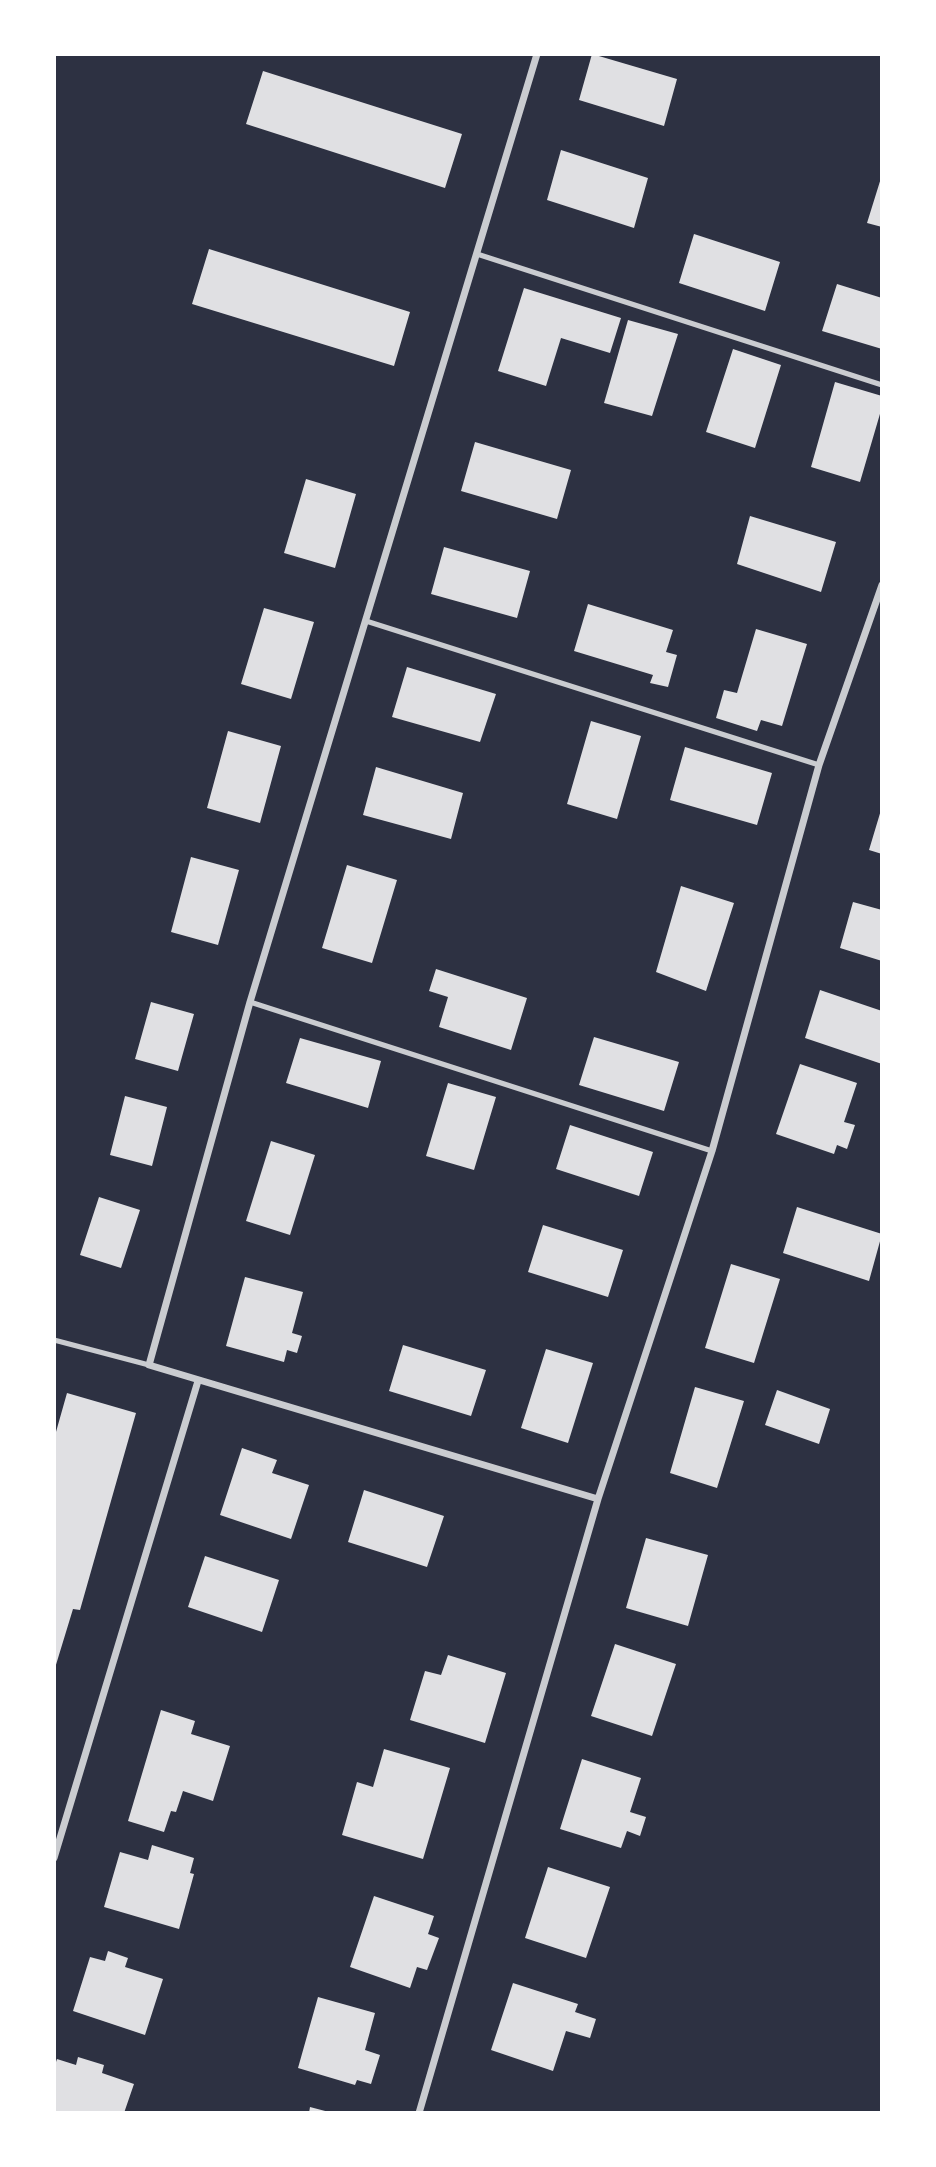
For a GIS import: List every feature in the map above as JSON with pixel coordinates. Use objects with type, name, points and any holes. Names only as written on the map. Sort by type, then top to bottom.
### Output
[{"type":"street","points":[[537,54],[250,1002],[149,1365],[598,1499]]},
{"type":"street","points":[[419,2113],[598,1499],[712,1151],[819,765],[882,585]]},
{"type":"street","points":[[54,1858],[198,1381]]},
{"type":"lane","points":[[477,254],[882,385]]},
{"type":"lane","points":[[366,621],[819,765]]},
{"type":"lane","points":[[250,1002],[712,1151]]},
{"type":"lane","points":[[54,1340],[149,1365]]},
{"type":"building","points":[[592,54],[677,79],[664,126],[579,100]]},
{"type":"building","points":[[263,71],[462,134],[445,188],[246,124]]},
{"type":"building","points":[[561,150],[648,178],[634,228],[547,200]]},
{"type":"building","points":[[882,178],[882,227],[867,223]]},
{"type":"building","points":[[694,234],[780,262],[765,311],[679,283]]},
{"type":"building","points":[[209,249],[410,312],[394,366],[192,304]]},
{"type":"building","points":[[837,284],[882,298],[882,349],[822,331]]},
{"type":"building","points":[[524,288],[621,318],[610,353],[561,338],[546,386],[498,371]]},
{"type":"building","points":[[628,320],[678,334],[652,416],[604,403]]},
{"type":"building","points":[[733,349],[781,365],[755,448],[706,432]]},
{"type":"building","points":[[835,382],[882,396],[882,407],[860,482],[811,467]]},
{"type":"building","points":[[475,442],[571,470],[557,519],[461,491]]},
{"type":"building","points":[[306,479],[356,494],[335,568],[284,553]]},
{"type":"building","points":[[750,516],[836,542],[821,592],[737,564]]},
{"type":"building","points":[[444,547],[530,571],[517,618],[431,594]]},
{"type":"building","points":[[588,604],[673,630],[666,652],[677,655],[668,687],[650,683],[653,675],[574,651]]},
{"type":"building","points":[[264,608],[314,622],[291,699],[241,684]]},
{"type":"building","points":[[756,629],[807,644],[782,726],[761,720],[757,731],[716,718],[724,690],[737,693]]},
{"type":"building","points":[[407,667],[496,694],[480,742],[392,717]]},
{"type":"building","points":[[591,721],[641,736],[617,819],[567,804]]},
{"type":"building","points":[[228,731],[281,746],[260,823],[207,808]]},
{"type":"building","points":[[685,747],[772,773],[757,825],[670,800]]},
{"type":"building","points":[[376,767],[463,793],[451,839],[363,815]]},
{"type":"building","points":[[882,810],[882,854],[869,850]]},
{"type":"building","points":[[191,857],[239,870],[218,945],[171,932]]},
{"type":"building","points":[[347,865],[397,880],[372,963],[322,948]]},
{"type":"building","points":[[681,886],[734,903],[706,991],[656,972]]},
{"type":"building","points":[[853,902],[882,910],[882,961],[840,948]]},
{"type":"building","points":[[436,969],[527,998],[511,1050],[439,1027],[448,997],[429,991]]},
{"type":"building","points":[[820,990],[882,1011],[882,1064],[805,1038]]},
{"type":"building","points":[[151,1002],[194,1014],[178,1071],[135,1059]]},
{"type":"building","points":[[594,1037],[679,1062],[664,1111],[579,1085]]},
{"type":"building","points":[[300,1038],[381,1061],[368,1108],[286,1083]]},
{"type":"building","points":[[800,1064],[857,1083],[844,1122],[855,1125],[847,1149],[837,1145],[834,1154],[776,1134]]},
{"type":"building","points":[[448,1083],[496,1097],[474,1170],[426,1156]]},
{"type":"building","points":[[125,1096],[167,1107],[152,1166],[110,1155]]},
{"type":"building","points":[[570,1125],[653,1152],[639,1196],[556,1169]]},
{"type":"building","points":[[271,1141],[315,1155],[290,1235],[246,1221]]},
{"type":"building","points":[[99,1197],[140,1210],[121,1268],[80,1255]]},
{"type":"building","points":[[797,1207],[882,1234],[869,1281],[783,1253]]},
{"type":"building","points":[[543,1225],[623,1250],[608,1297],[528,1272]]},
{"type":"building","points":[[731,1264],[780,1279],[754,1363],[705,1348]]},
{"type":"building","points":[[245,1277],[303,1292],[292,1333],[302,1336],[297,1353],[287,1350],[284,1362],[226,1346]]},
{"type":"building","points":[[403,1345],[486,1370],[471,1416],[389,1391]]},
{"type":"building","points":[[546,1349],[593,1363],[568,1443],[521,1428]]},
{"type":"building","points":[[695,1387],[744,1401],[717,1488],[670,1473]]},
{"type":"building","points":[[777,1390],[830,1409],[819,1444],[765,1425]]},
{"type":"building","points":[[67,1393],[136,1413],[80,1610],[73,1609],[55,1668],[54,1439]]},
{"type":"building","points":[[242,1448],[277,1460],[272,1473],[309,1485],[291,1539],[220,1515]]},
{"type":"building","points":[[364,1490],[444,1516],[427,1567],[348,1542]]},
{"type":"building","points":[[646,1538],[708,1555],[688,1626],[626,1608]]},
{"type":"building","points":[[205,1556],[279,1580],[262,1632],[188,1607]]},
{"type":"building","points":[[615,1644],[676,1664],[652,1736],[591,1716]]},
{"type":"building","points":[[448,1655],[506,1673],[485,1743],[410,1720],[425,1671],[441,1675]]},
{"type":"building","points":[[161,1710],[195,1721],[191,1734],[230,1746],[213,1801],[183,1791],[176,1812],[171,1811],[164,1832],[128,1821]]},
{"type":"building","points":[[384,1749],[450,1768],[423,1859],[342,1835],[357,1782],[373,1787]]},
{"type":"building","points":[[582,1759],[641,1778],[630,1812],[646,1817],[640,1836],[627,1831],[621,1848],[560,1829]]},
{"type":"building","points":[[152,1845],[194,1858],[190,1873],[194,1874],[179,1929],[104,1907],[120,1852],[148,1860]]},
{"type":"building","points":[[548,1867],[610,1887],[586,1958],[525,1938]]},
{"type":"building","points":[[374,1896],[434,1916],[428,1934],[439,1938],[427,1970],[417,1967],[410,1988],[350,1967]]},
{"type":"building","points":[[108,1951],[128,1958],[125,1967],[163,1979],[145,2035],[73,2011],[90,1957],[105,1961]]},
{"type":"building","points":[[513,1983],[578,2004],[575,2012],[596,2019],[590,2038],[566,2031],[553,2071],[491,2050]]},
{"type":"building","points":[[318,1997],[375,2013],[365,2050],[380,2055],[371,2084],[357,2080],[355,2085],[298,2068]]},
{"type":"building","points":[[78,2057],[104,2065],[102,2073],[134,2084],[124,2113],[54,2113],[54,2068],[57,2059],[76,2065]]},
{"type":"building","points":[[310,2107],[329,2112],[329,2113],[309,2113]]}]
